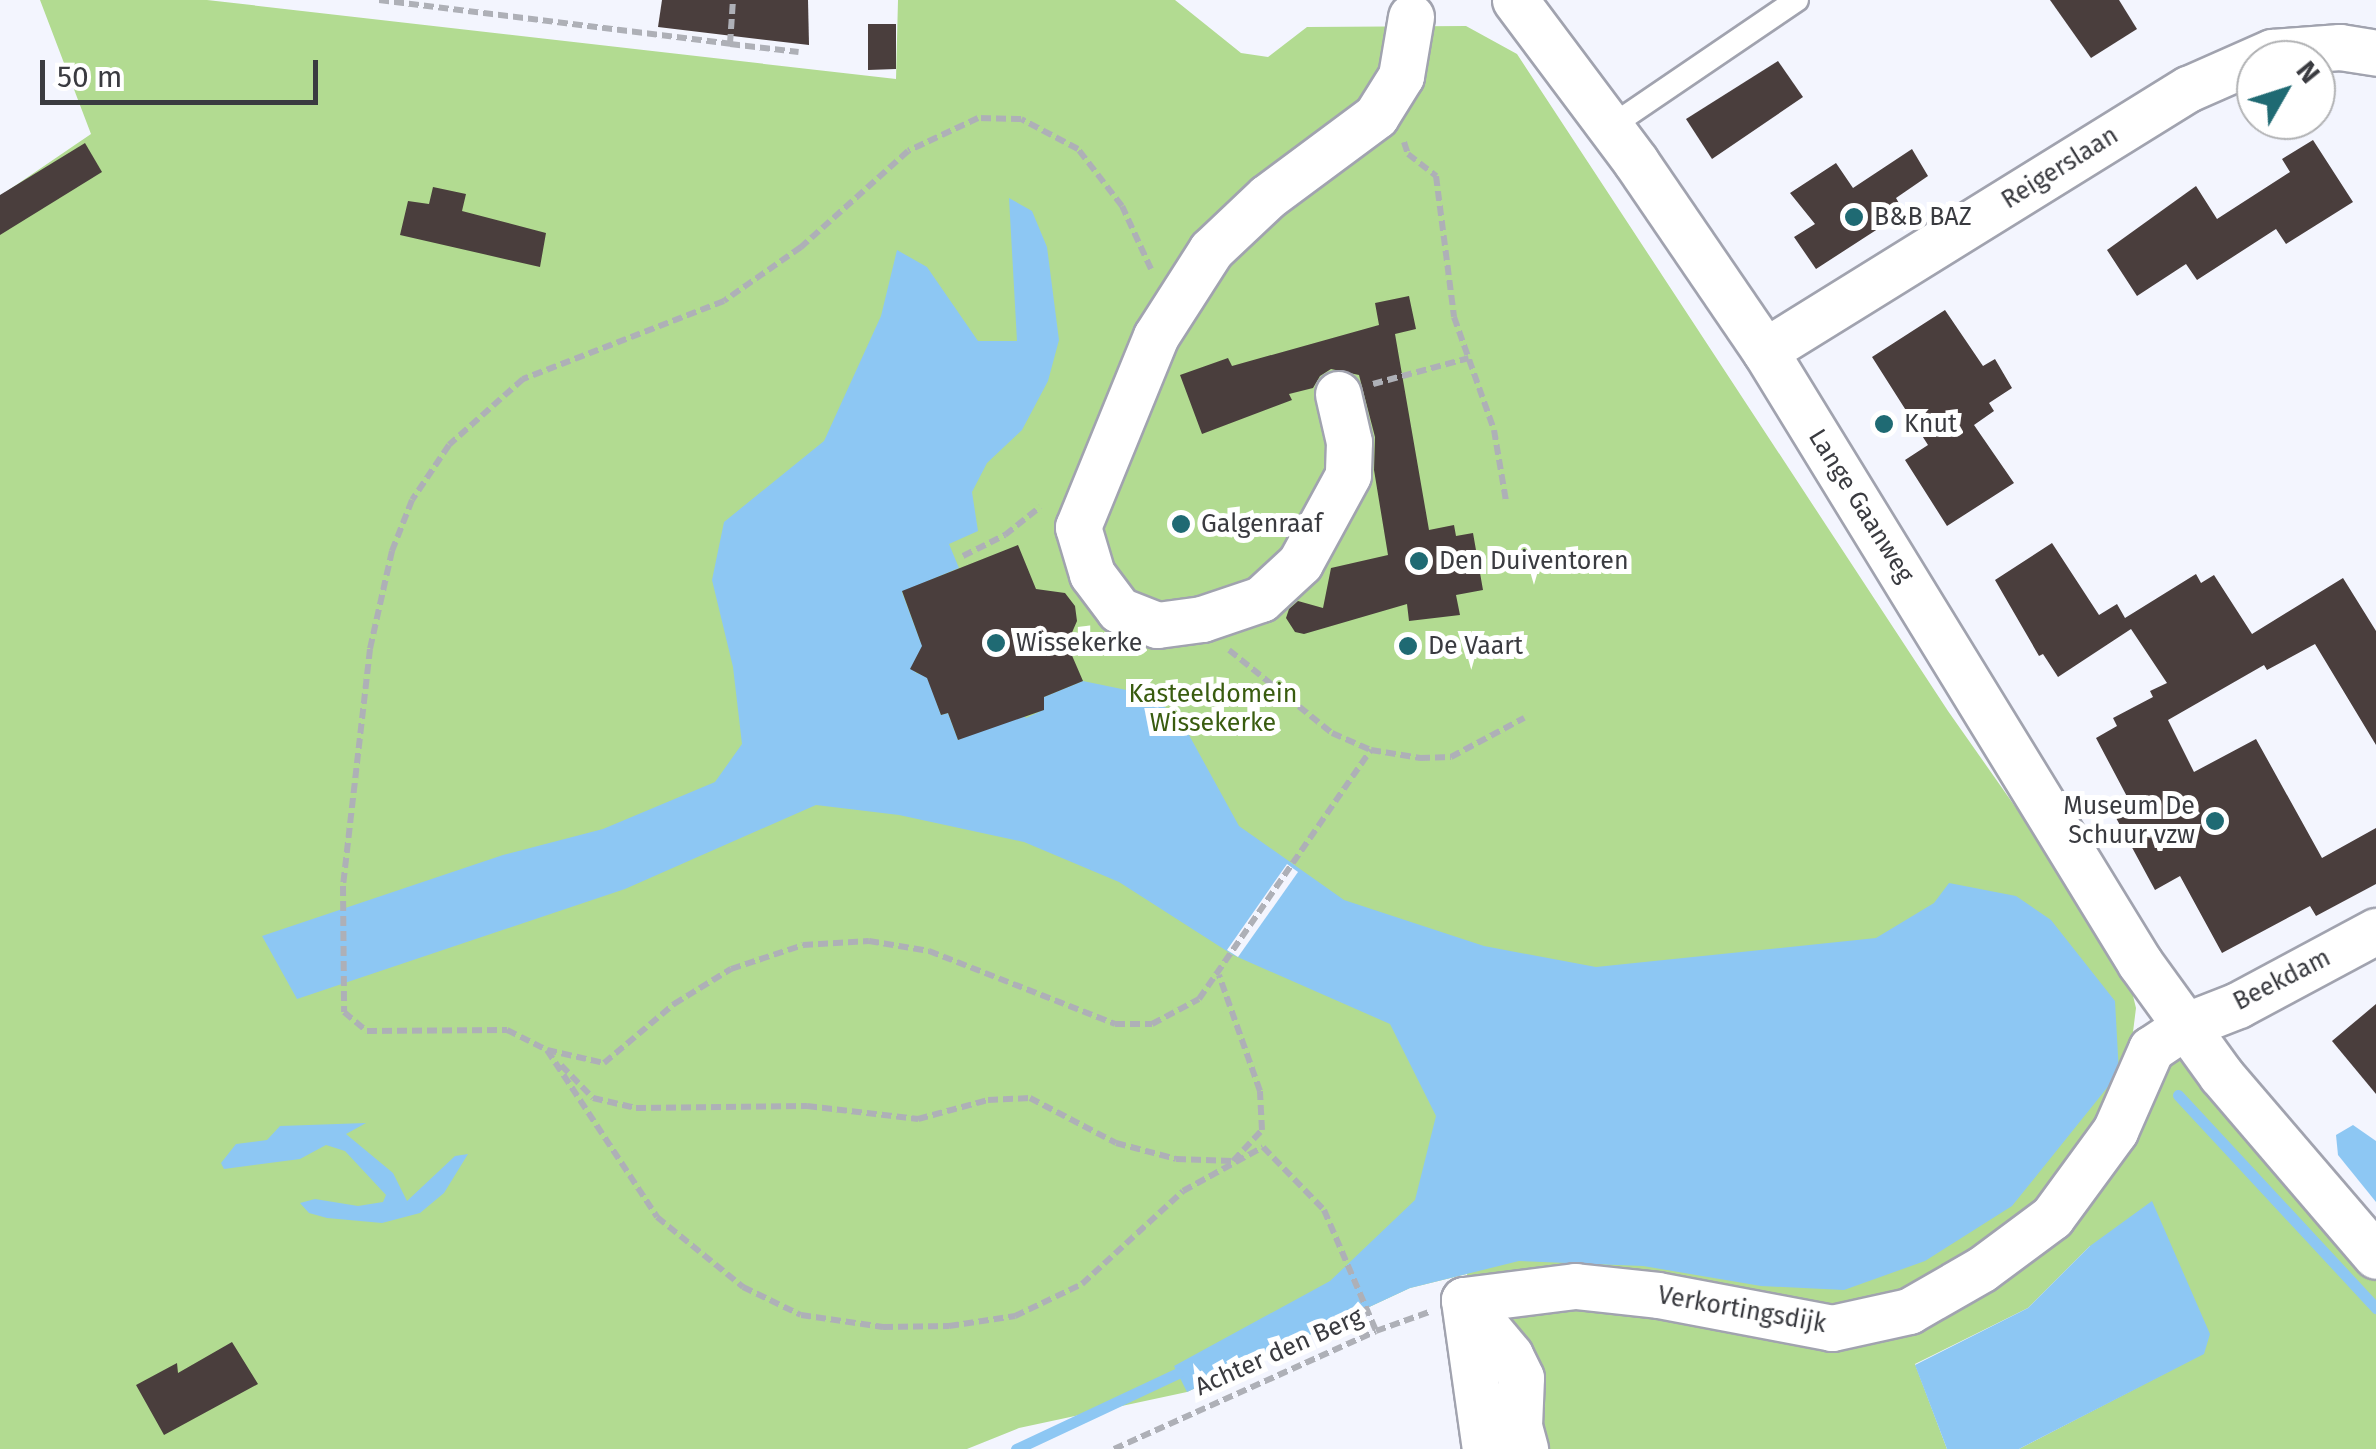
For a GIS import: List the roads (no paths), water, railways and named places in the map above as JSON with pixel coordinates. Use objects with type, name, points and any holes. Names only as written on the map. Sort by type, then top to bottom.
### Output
[{"type":"street","name":"Lange Gaanweg","points":[[1515,0],[1610,128],[1765,351],[2140,963],[2221,1076],[2376,1256]]},
{"type":"street","points":[[1350,390],[1348,475],[1300,563],[1261,599],[1202,619],[1157,625],[1119,610],[1092,574],[1078,527],[1132,391],[1171,311],[1211,250],[1267,197],[1376,116],[1401,76],[1411,17]]},
{"type":"street","name":"Reigerslaan","points":[[1765,351],[2188,89],[2272,52],[2340,47],[2376,53]]},
{"type":"street","name":"Beekdam","points":[[2187,1025],[2238,1005],[2376,931]]},
{"type":"street","name":"Verkortingsdijk","points":[[1464,1300],[1575,1286],[1658,1295],[1832,1328],[1909,1311],[1982,1268],[2052,1216],[2114,1131],[2150,1049],[2187,1025]]},
{"type":"street","points":[[1464,1300],[1486,1449]]},
{"type":"street","points":[[1464,1300],[1510,1355],[1521,1378],[1519,1426],[1526,1449]]},
{"type":"lane","points":[[1610,128],[1796,0]]},
{"type":"water","points":[[1009,198],[1032,211],[1047,247],[1059,340],[1048,381],[1022,430],[987,463],[972,492],[978,531],[949,544],[959,568],[902,592],[921,643],[925,642],[913,665],[916,673],[927,675],[941,715],[948,713],[958,740],[1018,711],[1026,718],[1043,710],[1044,697],[1083,681],[1141,693],[1178,715],[1239,826],[1344,900],[1484,946],[1596,967],[1876,938],[1934,903],[1949,883],[2016,896],[2051,920],[2115,1001],[2119,1073],[2012,1206],[1925,1261],[1844,1290],[1761,1286],[1643,1266],[1519,1261],[1410,1288],[1187,1392],[1174,1366],[1330,1281],[1415,1200],[1436,1116],[1390,1024],[1233,955],[1119,882],[1024,842],[899,815],[816,805],[625,889],[297,999],[262,936],[503,855],[603,829],[715,782],[742,744],[733,667],[712,580],[724,522],[824,441],[881,316],[897,250],[927,267],[978,341],[1017,341]]},
{"type":"water","points":[[366,1123],[346,1134],[393,1173],[407,1201],[455,1156],[468,1154],[444,1193],[420,1213],[382,1223],[327,1218],[309,1213],[300,1203],[315,1199],[358,1206],[383,1202],[386,1195],[345,1151],[326,1145],[300,1159],[224,1169],[221,1163],[236,1144],[267,1140],[280,1126]]},
{"type":"water","points":[[2353,1125],[2376,1141],[2376,1202],[2338,1155],[2336,1135]]},
{"type":"water","points":[[2152,1201],[2210,1334],[2204,1354],[2019,1449],[1947,1449],[1915,1365],[2028,1308],[2090,1246]]},
{"type":"waterway","points":[[2178,1095],[2376,1308]]},
{"type":"waterway","points":[[1016,1449],[1178,1373]]},
{"type":"place","name":"B&B BAZ","points":[[1854,217]]},
{"type":"place","name":"Knut","points":[[1884,424]]},
{"type":"place","name":"Galgenraaf","points":[[1181,524]]},
{"type":"place","name":"Den Duiventoren","points":[[1419,561]]},
{"type":"place","name":"Wissekerke","points":[[996,643]]},
{"type":"place","name":"De Vaart","points":[[1408,646]]},
{"type":"place","name":"Museum De Schuur vzw","points":[[2215,821]]},
{"type":"park label","name":"Kasteeldomein Wissekerke","points":[[1213,710]]}]
